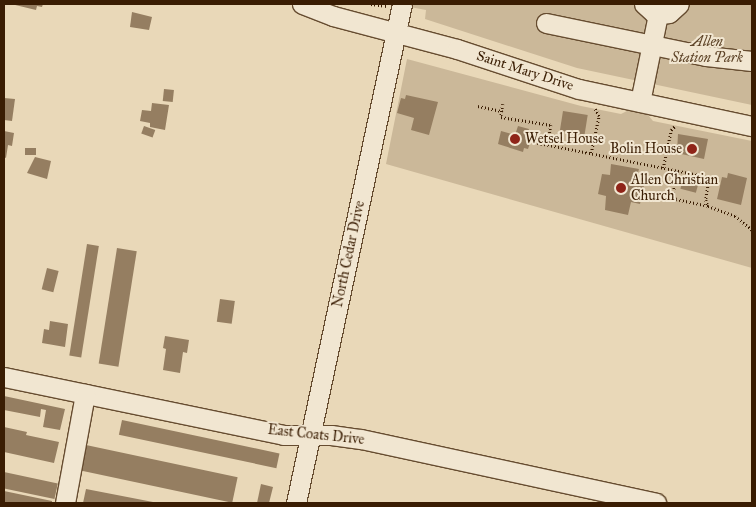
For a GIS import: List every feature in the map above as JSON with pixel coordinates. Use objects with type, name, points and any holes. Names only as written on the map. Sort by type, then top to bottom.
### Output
[{"type":"street","name":"Saint Mary Drive","points":[[302,4],[333,16],[457,49],[580,89],[752,126]]},
{"type":"street","points":[[640,102],[652,44],[651,9],[669,13],[679,4]]},
{"type":"street","name":"North Cedar Drive","points":[[296,503],[401,6]]},
{"type":"street","points":[[546,23],[706,56],[752,61]]},
{"type":"street","name":"East Coats Drive","points":[[4,377],[283,435],[361,439],[656,503]]},
{"type":"street","points":[[65,503],[85,394]]},
{"type":"path","points":[[371,4],[401,6]]},
{"type":"path","points":[[503,104],[501,117],[551,125],[548,145]]},
{"type":"path","points":[[478,106],[502,111]]},
{"type":"path","points":[[591,153],[599,116],[594,107]]},
{"type":"path","points":[[664,168],[671,130]]},
{"type":"path","points":[[534,142],[704,176],[709,180],[706,200],[708,206]]},
{"type":"path","points":[[678,170],[673,195],[676,199],[708,206],[713,210],[735,216],[752,229]]},
{"type":"green space","name":"Allen Station Park","points":[[394,4],[752,4],[752,105],[577,68],[425,19],[426,10]]},
{"type":"green space","points":[[407,59],[581,106],[621,114],[629,110],[648,115],[653,121],[752,141],[752,268],[386,164]]},
{"type":"building","points":[[11,4],[43,4],[42,7],[37,6],[36,10]]},
{"type":"building","points":[[132,12],[152,17],[149,30],[130,27]]},
{"type":"building","points":[[164,89],[174,90],[173,102],[163,101]]},
{"type":"building","points":[[406,95],[438,102],[429,135],[411,130],[414,118],[397,113],[401,98],[405,99]]},
{"type":"building","points":[[4,98],[15,99],[12,121],[4,120]]},
{"type":"building","points":[[152,103],[169,105],[165,130],[150,127],[150,123],[140,121],[142,110],[151,111]]},
{"type":"building","points":[[563,111],[588,115],[585,135],[560,131]]},
{"type":"building","points":[[144,126],[155,130],[153,138],[141,134]]},
{"type":"building","name":"Wetsel House","points":[[518,126],[529,129],[528,133],[533,134],[528,149],[524,148],[523,152],[498,144],[501,131],[515,135]]},
{"type":"building","points":[[4,131],[14,133],[12,146],[8,145],[6,158],[4,157]]},
{"type":"building","name":"Bolin House","points":[[678,134],[708,139],[704,159],[677,153]]},
{"type":"building","points":[[25,148],[36,148],[36,155],[25,155]]},
{"type":"building","points":[[35,157],[51,161],[47,179],[27,173]]},
{"type":"building","name":"Allen Christian Church","points":[[611,164],[639,169],[636,180],[645,181],[640,204],[631,202],[628,215],[605,210],[606,196],[598,194],[602,174],[610,175]]},
{"type":"building","points":[[728,173],[747,178],[741,205],[717,199],[722,177],[727,178]]},
{"type":"building","points":[[683,179],[698,183],[696,193],[680,189]]},
{"type":"building","points":[[87,244],[99,246],[81,357],[69,356]]},
{"type":"building","points":[[117,248],[137,251],[118,367],[99,364]]},
{"type":"building","points":[[47,268],[59,271],[53,292],[42,289]]},
{"type":"building","points":[[220,299],[235,301],[232,324],[217,322]]},
{"type":"building","points":[[50,321],[68,324],[65,347],[42,343],[44,329],[49,330]]},
{"type":"building","points":[[165,336],[189,340],[187,353],[183,352],[180,373],[163,370],[166,349],[163,348]]},
{"type":"building","points":[[4,396],[65,409],[60,430],[43,427],[46,410],[41,409],[40,417],[4,410]]},
{"type":"building","points":[[122,420],[279,453],[276,468],[119,435]]},
{"type":"building","points":[[4,427],[27,432],[26,435],[59,442],[54,463],[4,452]]},
{"type":"building","points":[[86,445],[238,477],[232,503],[81,470]]},
{"type":"building","points":[[4,472],[58,483],[54,499],[4,488]]},
{"type":"building","points":[[261,484],[273,487],[269,503],[257,503]]},
{"type":"building","points":[[86,489],[153,502],[83,503]]},
{"type":"building","points":[[4,491],[52,501],[52,503],[4,503]]},
{"type":"place","name":"Wetsel House","points":[[515,139]]},
{"type":"place","name":"Bolin House","points":[[692,149]]},
{"type":"place","name":"Allen Christian Church","points":[[621,188]]}]
